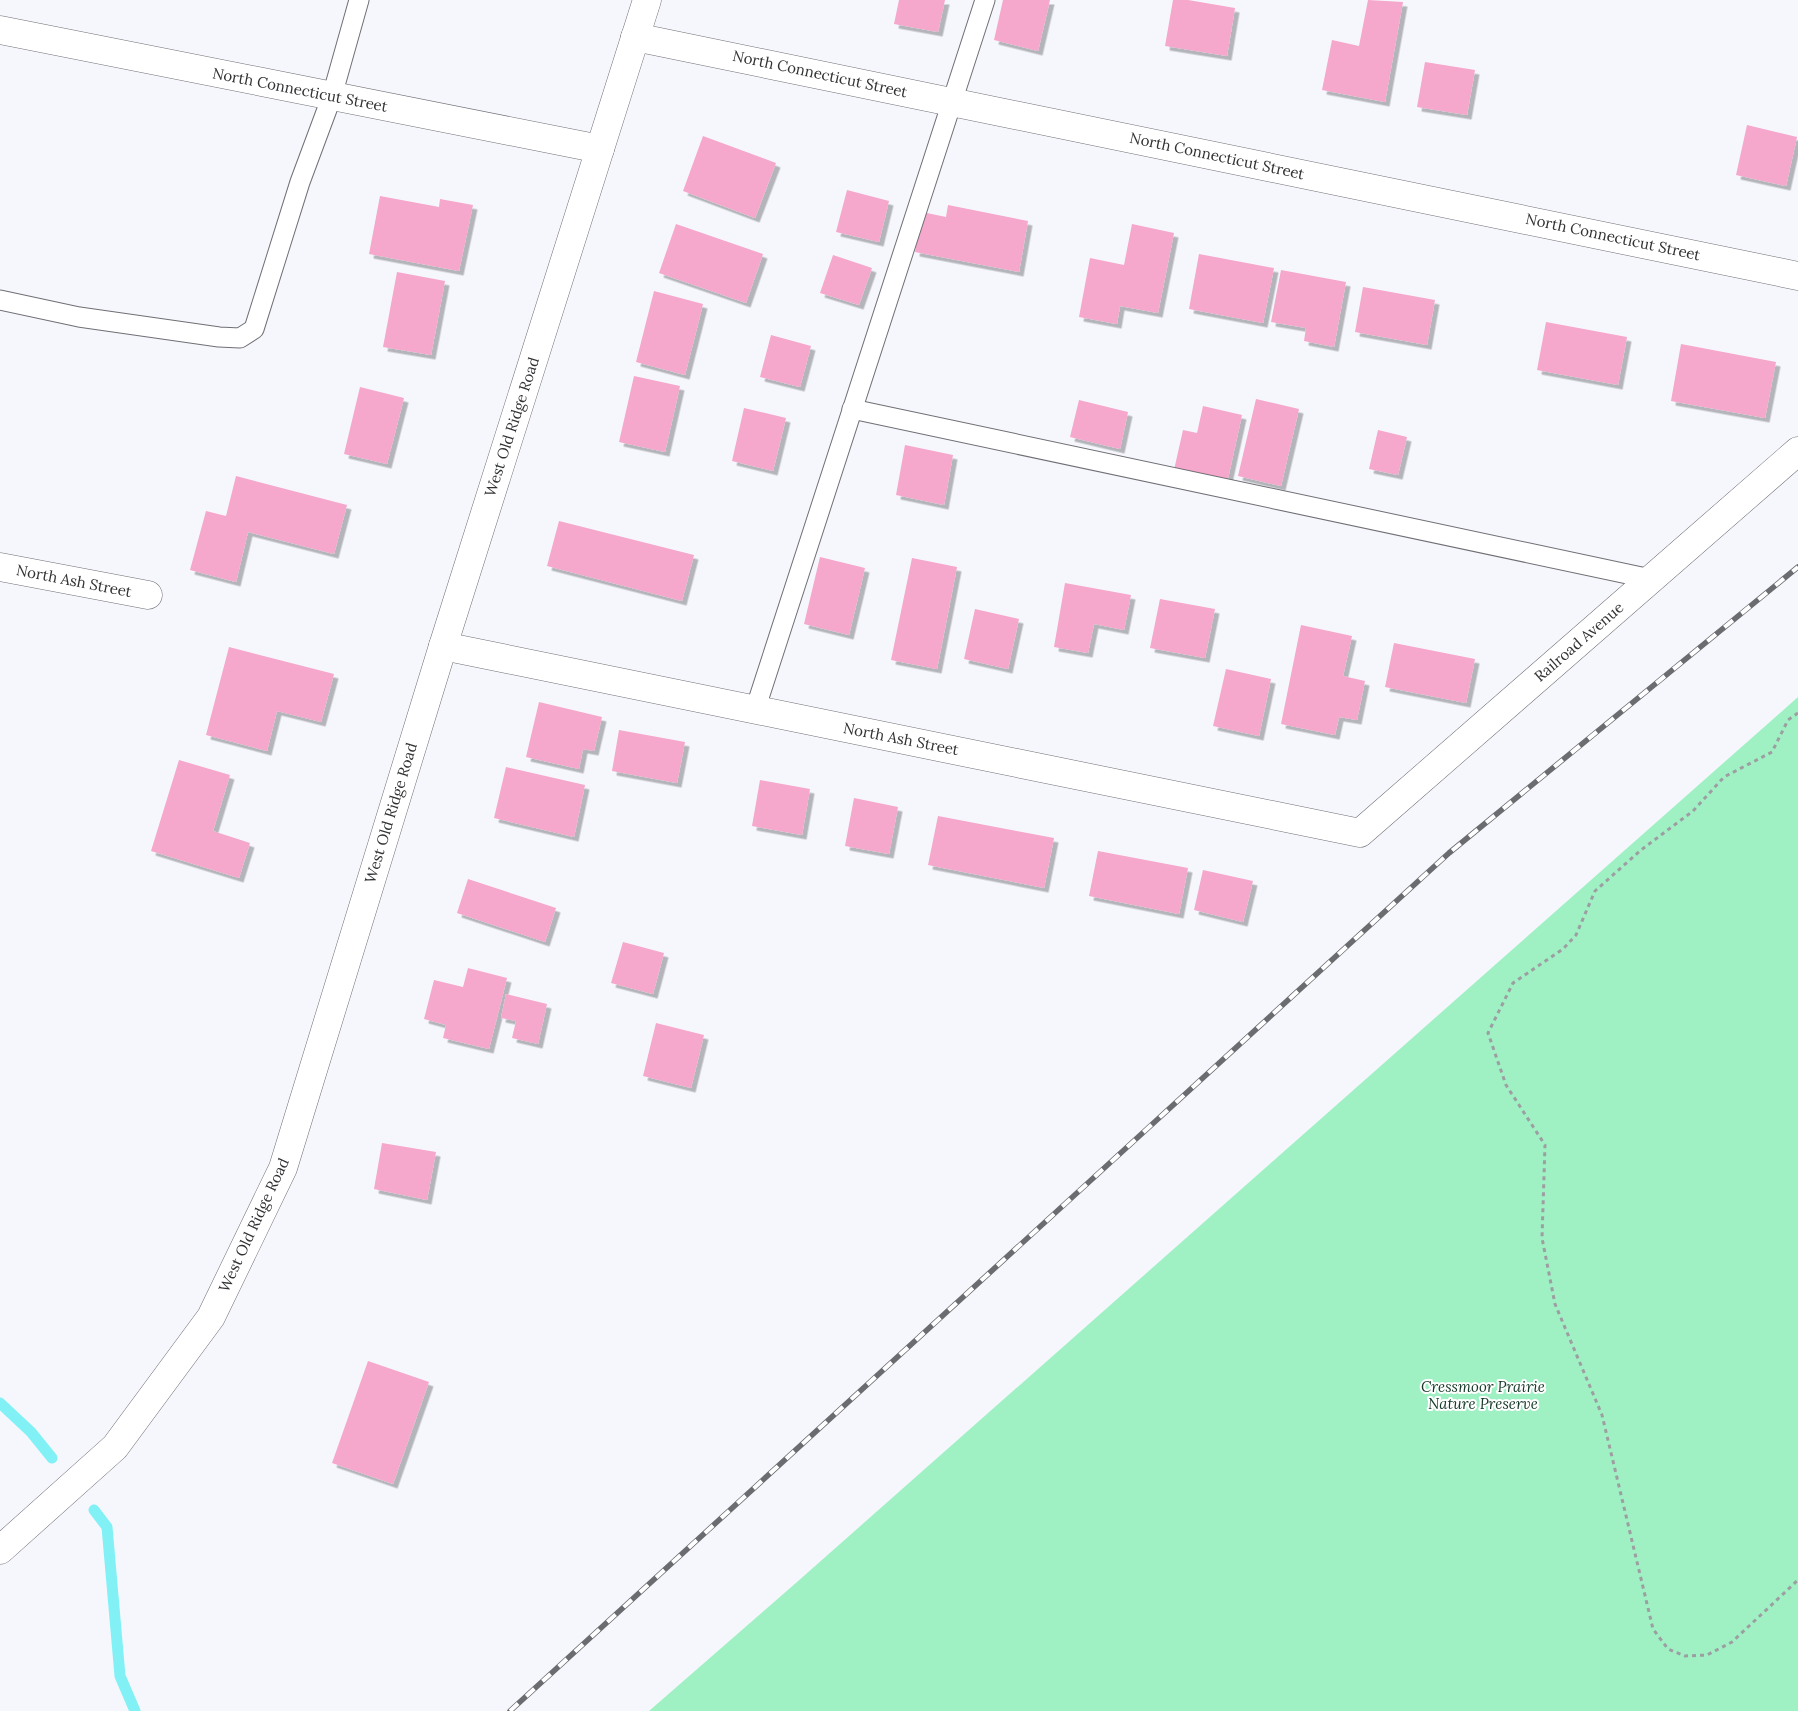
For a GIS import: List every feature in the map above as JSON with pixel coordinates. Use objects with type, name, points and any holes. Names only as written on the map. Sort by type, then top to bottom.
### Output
[{"type":"street","name":"West Old Ridge Road","points":[[0,1550],[115,1447],[211,1317],[283,1168],[443,646],[647,0]]},
{"type":"street","name":"North Connecticut Street","points":[[0,30],[600,149]]},
{"type":"street","name":"North Connecticut Street","points":[[636,37],[1798,276]]},
{"type":"street","name":"Railroad Avenue","points":[[1360,832],[1798,451]]},
{"type":"street","name":"North Ash Street","points":[[0,567],[148,595]]},
{"type":"street","name":"North Ash Street","points":[[443,646],[1360,832]]},
{"type":"lane","points":[[0,300],[80,317],[219,337],[240,338],[254,329],[300,182],[332,96],[360,0]]},
{"type":"lane","points":[[755,710],[985,0]]},
{"type":"lane","points":[[852,409],[1651,579]]},
{"type":"path","points":[[1798,713],[1788,720],[1772,752],[1724,777],[1693,811],[1641,850],[1595,891],[1576,935],[1563,949],[1513,983],[1488,1033],[1506,1085],[1545,1145],[1542,1238],[1555,1304],[1602,1415],[1653,1629],[1668,1649],[1685,1656],[1707,1655],[1732,1642],[1798,1580]]},
{"type":"green space","name":"Cressmoor Prairie Nature Preserve","points":[[1798,697],[1798,1711],[649,1711],[797,1582]]},
{"type":"building","points":[[899,0],[945,0],[938,32],[894,24]]},
{"type":"building","points":[[1003,0],[1050,0],[1038,51],[994,40]]},
{"type":"building","points":[[1173,0],[1188,0],[1235,8],[1227,56],[1165,46]]},
{"type":"building","points":[[1368,0],[1403,2],[1385,102],[1322,90],[1332,40],[1359,46]]},
{"type":"building","points":[[1425,62],[1475,70],[1467,115],[1417,107]]},
{"type":"building","points":[[1747,125],[1797,137],[1786,186],[1736,175]]},
{"type":"building","points":[[703,136],[776,163],[755,218],[683,191]]},
{"type":"building","points":[[847,190],[889,201],[879,242],[836,232]]},
{"type":"building","points":[[380,196],[439,207],[440,199],[473,205],[459,271],[369,254]]},
{"type":"building","points":[[948,205],[1028,221],[1019,272],[915,252],[922,212],[946,217]]},
{"type":"building","points":[[676,224],[763,254],[746,303],[659,273]]},
{"type":"building","points":[[1132,224],[1174,233],[1158,313],[1120,306],[1117,324],[1079,317],[1090,258],[1124,265]]},
{"type":"building","points":[[1199,254],[1274,268],[1263,323],[1189,309]]},
{"type":"building","points":[[833,255],[872,268],[859,305],[820,293]]},
{"type":"building","points":[[1281,270],[1346,282],[1334,347],[1304,341],[1306,328],[1271,322]]},
{"type":"building","points":[[397,272],[445,281],[431,355],[383,347]]},
{"type":"building","points":[[1363,287],[1435,300],[1427,345],[1355,332]]},
{"type":"building","points":[[654,291],[703,304],[685,375],[636,362]]},
{"type":"building","points":[[1546,322],[1627,337],[1618,385],[1537,370]]},
{"type":"building","points":[[771,335],[811,346],[800,387],[760,377]]},
{"type":"building","points":[[1681,344],[1776,362],[1765,418],[1671,401]]},
{"type":"building","points":[[634,376],[680,386],[665,452],[619,442]]},
{"type":"building","points":[[360,387],[404,398],[387,464],[344,454]]},
{"type":"building","points":[[1256,399],[1299,409],[1281,486],[1238,476]]},
{"type":"building","points":[[1079,400],[1128,412],[1120,449],[1070,437]]},
{"type":"building","points":[[1203,406],[1242,415],[1227,483],[1174,470],[1183,430],[1197,433]]},
{"type":"building","points":[[744,408],[786,418],[773,471],[732,461]]},
{"type":"building","points":[[1378,430],[1407,437],[1398,475],[1369,469]]},
{"type":"building","points":[[905,445],[953,455],[944,505],[896,495]]},
{"type":"building","points":[[236,476],[347,505],[334,554],[248,532],[236,582],[190,570],[206,511],[226,516]]},
{"type":"building","points":[[559,521],[694,555],[682,601],[547,566]]},
{"type":"building","points":[[820,557],[865,568],[849,635],[804,624]]},
{"type":"building","points":[[912,558],[957,567],[937,669],[891,660]]},
{"type":"building","points":[[1065,583],[1131,595],[1124,630],[1094,624],[1088,653],[1054,647]]},
{"type":"building","points":[[1160,599],[1215,609],[1205,658],[1150,648]]},
{"type":"building","points":[[975,609],[1019,619],[1008,669],[964,659]]},
{"type":"building","points":[[1301,625],[1352,636],[1343,676],[1365,681],[1357,720],[1339,717],[1335,735],[1281,724]]},
{"type":"building","points":[[1394,643],[1475,659],[1466,703],[1385,687]]},
{"type":"building","points":[[229,647],[334,674],[321,722],[277,711],[267,751],[206,735]]},
{"type":"building","points":[[1226,669],[1271,679],[1259,736],[1213,726]]},
{"type":"building","points":[[539,702],[602,717],[594,751],[583,749],[579,769],[526,757]]},
{"type":"building","points":[[619,730],[685,742],[677,783],[612,771]]},
{"type":"building","points":[[179,760],[230,775],[213,831],[250,843],[239,878],[151,851]]},
{"type":"building","points":[[506,767],[585,785],[574,837],[494,818]]},
{"type":"building","points":[[760,780],[810,789],[802,835],[752,826]]},
{"type":"building","points":[[854,798],[898,807],[889,854],[845,846]]},
{"type":"building","points":[[938,816],[1054,838],[1044,888],[928,865]]},
{"type":"building","points":[[1098,851],[1188,868],[1179,914],[1089,896]]},
{"type":"building","points":[[1203,870],[1253,881],[1243,922],[1194,910]]},
{"type":"building","points":[[468,879],[556,908],[545,942],[457,913]]},
{"type":"building","points":[[623,942],[664,953],[653,994],[611,983]]},
{"type":"building","points":[[468,968],[507,978],[489,1049],[443,1038],[446,1025],[424,1019],[434,980],[463,987]]},
{"type":"building","points":[[506,994],[547,1004],[538,1044],[512,1038],[516,1021],[501,1018]]},
{"type":"building","points":[[656,1023],[704,1035],[691,1088],[643,1076]]},
{"type":"building","points":[[382,1143],[436,1152],[427,1200],[374,1189]]},
{"type":"building","points":[[368,1361],[429,1382],[393,1484],[332,1463]]},
{"type":"waterway","points":[[0,1403],[31,1432],[52,1458]]},
{"type":"waterway","points":[[94,1510],[107,1527],[120,1676],[135,1711]]},
{"type":"railway","points":[[510,1711],[1449,853],[1798,567]]}]
